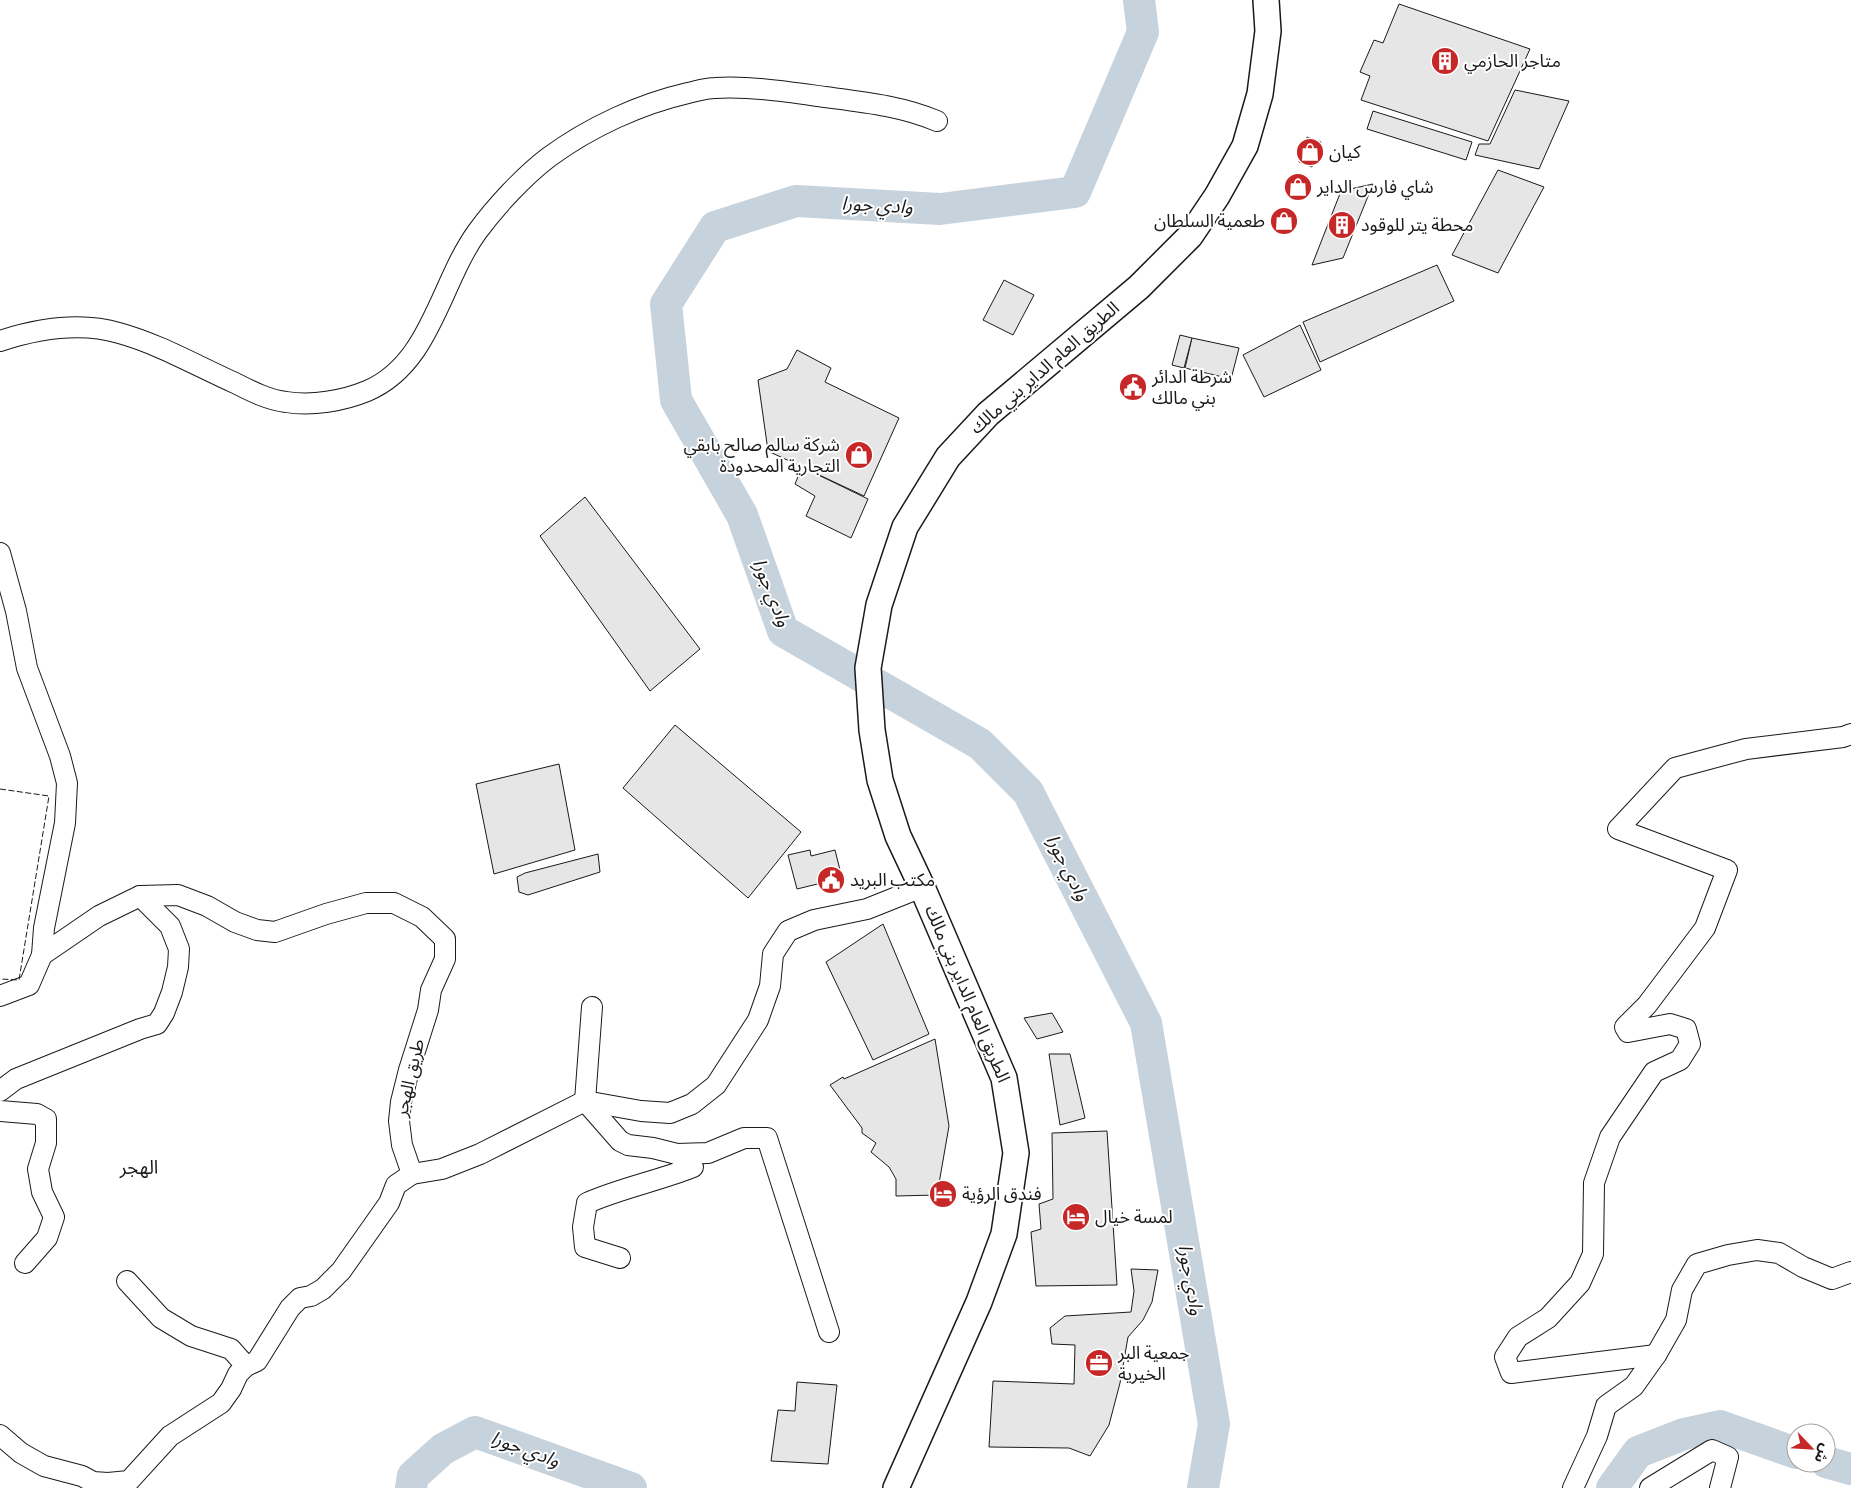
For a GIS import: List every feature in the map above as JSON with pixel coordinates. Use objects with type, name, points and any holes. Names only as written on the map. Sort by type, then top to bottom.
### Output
[{"type":"main road","name":"الطريق العام الداير بني مالك","points":[[896,1488],[979,1302],[1004,1234],[1016,1153],[1004,1078],[922,887],[898,836],[880,780],[872,730],[868,668],[879,605],[905,527],[948,456],[988,414],[1138,287],[1190,236],[1217,196],[1245,146],[1260,94],[1268,32],[1266,0]]},
{"type":"street","points":[[0,341],[15,336],[71,328],[95,328],[118,332],[144,342],[270,398],[286,402],[314,403],[345,398],[367,391],[389,379],[406,363],[427,330],[476,234],[524,180],[549,157],[619,116],[668,98],[713,88],[773,90],[855,101],[917,112],[937,121]]},
{"type":"street","points":[[0,553],[16,611],[27,668],[60,756],[67,783],[65,823],[44,928],[42,956],[29,985],[0,996]]},
{"type":"street","points":[[1656,1354],[1511,1373],[1505,1357],[1518,1337],[1548,1318],[1580,1283],[1593,1254],[1594,1183],[1610,1136],[1654,1072],[1680,1060],[1690,1044],[1686,1029],[1670,1024],[1628,1032],[1625,1027],[1647,1005],[1705,928],[1727,870],[1618,829],[1675,768],[1746,749],[1843,737],[1851,734]]},
{"type":"street","points":[[0,1435],[21,1453],[44,1466],[82,1476],[93,1482],[108,1484],[129,1481],[170,1436],[221,1403],[231,1389],[238,1374],[246,1366],[257,1361],[290,1308],[300,1298],[311,1296],[324,1289],[341,1271],[389,1203],[396,1185],[412,1174],[442,1169],[480,1154],[585,1101],[641,1111],[670,1113],[692,1104],[716,1085],[758,1020],[770,986],[773,954],[788,930],[814,920],[867,909],[922,887]]},
{"type":"street","name":"طريق الهجر","points":[[42,956],[99,916],[140,896],[178,895],[207,906],[235,922],[257,930],[275,932],[326,914],[366,903],[394,903],[422,917],[445,939],[445,959],[431,990],[428,1010],[409,1070],[398,1121],[402,1145],[412,1174]]},
{"type":"street","points":[[0,1091],[16,1079],[140,1029],[157,1024],[164,1013],[172,992],[178,967],[179,948],[170,926],[140,896]]},
{"type":"street","points":[[592,1006],[585,1101],[620,1140],[628,1146],[653,1148],[678,1154],[708,1154],[744,1138],[767,1138],[829,1332]]},
{"type":"street","points":[[0,1111],[37,1114],[46,1119],[46,1143],[38,1169],[42,1192],[54,1217],[47,1238],[25,1263]]},
{"type":"street","points":[[620,1258],[584,1247],[583,1228],[587,1203],[611,1192],[644,1184],[694,1167],[678,1154]]},
{"type":"street","points":[[1573,1488],[1597,1436],[1606,1406],[1634,1386],[1656,1354],[1676,1320],[1682,1290],[1697,1264],[1728,1255],[1757,1250],[1780,1253],[1803,1267],[1832,1279],[1851,1272]]},
{"type":"street","points":[[127,1281],[161,1318],[191,1336],[232,1349],[246,1366]]},
{"type":"street","points":[[1650,1488],[1712,1450],[1728,1457],[1720,1488]]},
{"type":"building","name":"متاجر الحازمي","points":[[1399,4],[1530,49],[1488,141],[1361,100],[1370,76],[1360,72],[1374,40],[1383,43]]},
{"type":"building","points":[[1515,90],[1569,101],[1539,169],[1475,155],[1479,144],[1490,144]]},
{"type":"building","points":[[1373,111],[1472,142],[1466,160],[1367,129]]},
{"type":"building","name":"كيان","points":[[1307,137],[1321,142],[1312,167],[1299,162]]},
{"type":"building","points":[[1498,170],[1544,187],[1498,273],[1452,255]]},
{"type":"building","name":"شاي فارس الداير","points":[[1295,176],[1307,180],[1301,198],[1289,194]]},
{"type":"building","name":"محطة يتر للوقود","points":[[1373,184],[1343,258],[1312,265],[1341,191]]},
{"type":"building","name":"طعمية السلطان","points":[[1282,210],[1294,215],[1287,232],[1274,228]]},
{"type":"building","points":[[1437,265],[1454,301],[1320,362],[1303,322]]},
{"type":"building","points":[[1004,280],[1034,295],[1013,335],[983,320]]},
{"type":"building","points":[[1300,325],[1321,370],[1264,397],[1243,355]]},
{"type":"building","points":[[1180,335],[1192,338],[1184,368],[1172,365]]},
{"type":"building","points":[[1192,338],[1239,348],[1231,379],[1185,368]]},
{"type":"building","points":[[797,350],[831,368],[825,382],[899,418],[864,496],[768,451],[758,380],[787,369]]},
{"type":"building","points":[[802,467],[868,499],[851,538],[806,516],[815,496],[795,484]]},
{"type":"building","points":[[585,497],[700,649],[650,691],[540,536]]},
{"type":"building","points":[[675,725],[801,832],[748,898],[623,788]]},
{"type":"building","points":[[559,764],[575,850],[494,874],[476,784]]},
{"type":"building","points":[[810,850],[811,856],[835,850],[842,878],[797,889],[788,855]]},
{"type":"building","points":[[598,854],[600,872],[528,895],[519,892],[517,877],[525,873]]},
{"type":"building","points":[[883,924],[929,1034],[873,1060],[826,962]]},
{"type":"building","points":[[1052,1013],[1063,1032],[1037,1039],[1024,1018]]},
{"type":"building","name":"فندق الرؤية","points":[[935,1039],[949,1126],[937,1195],[896,1196],[896,1179],[889,1167],[871,1152],[876,1143],[862,1133],[862,1128],[830,1085],[843,1077],[844,1079]]},
{"type":"building","points":[[1049,1054],[1070,1054],[1085,1118],[1060,1125]]},
{"type":"building","name":"لمسة خيال","points":[[1107,1131],[1117,1285],[1036,1286],[1031,1232],[1041,1229],[1039,1204],[1053,1199],[1052,1133]]},
{"type":"building","name":"جمعية البر الخيرية","points":[[1131,1269],[1158,1270],[1152,1302],[1143,1320],[1128,1337],[1120,1383],[1109,1425],[1090,1456],[1069,1448],[989,1447],[993,1381],[1074,1384],[1075,1345],[1052,1344],[1050,1328],[1065,1316],[1131,1312],[1134,1291]]},
{"type":"building","points":[[797,1382],[837,1385],[828,1464],[771,1461],[778,1410],[795,1411]]},
{"type":"waterway","name":"وادي جورا","points":[[1139,0],[1143,32],[1075,192],[940,209],[796,201],[715,227],[666,304],[676,400],[742,515],[783,631],[980,744],[1028,792],[1146,1023],[1214,1424],[1203,1488]]},
{"type":"waterway","points":[[1612,1488],[1638,1452],[1684,1434],[1720,1426],[1786,1449]]},
{"type":"waterway","name":"وادي جورا","points":[[411,1488],[413,1476],[443,1449],[475,1432],[631,1488]]},
{"type":"waterway","points":[[1836,1465],[1851,1469]]},
{"type":"fence","points":[[0,789],[49,796],[19,980],[0,979]]},
{"type":"place","name":"متاجر الحازمي","points":[[1445,61]]},
{"type":"place","name":"كيان","points":[[1310,152]]},
{"type":"place","name":"شاي فارس الداير","points":[[1298,187]]},
{"type":"place","name":"طعمية السلطان","points":[[1284,221]]},
{"type":"place","name":"محطة يتر للوقود","points":[[1342,225]]},
{"type":"place","name":"شرطة الدائر بني مالك","points":[[1133,387]]},
{"type":"place","name":"شركة سالم صالح بابقي التجارية المحدودة","points":[[859,455]]},
{"type":"place","name":"مكتب البريد","points":[[831,880]]},
{"type":"place","name":"فندق الرؤية","points":[[943,1194]]},
{"type":"place","name":"لمسة خيال","points":[[1076,1217]]},
{"type":"place","name":"جمعية البر الخيرية","points":[[1099,1363]]},
{"type":"district","name":"الهجر","points":[[139,1168]]}]
